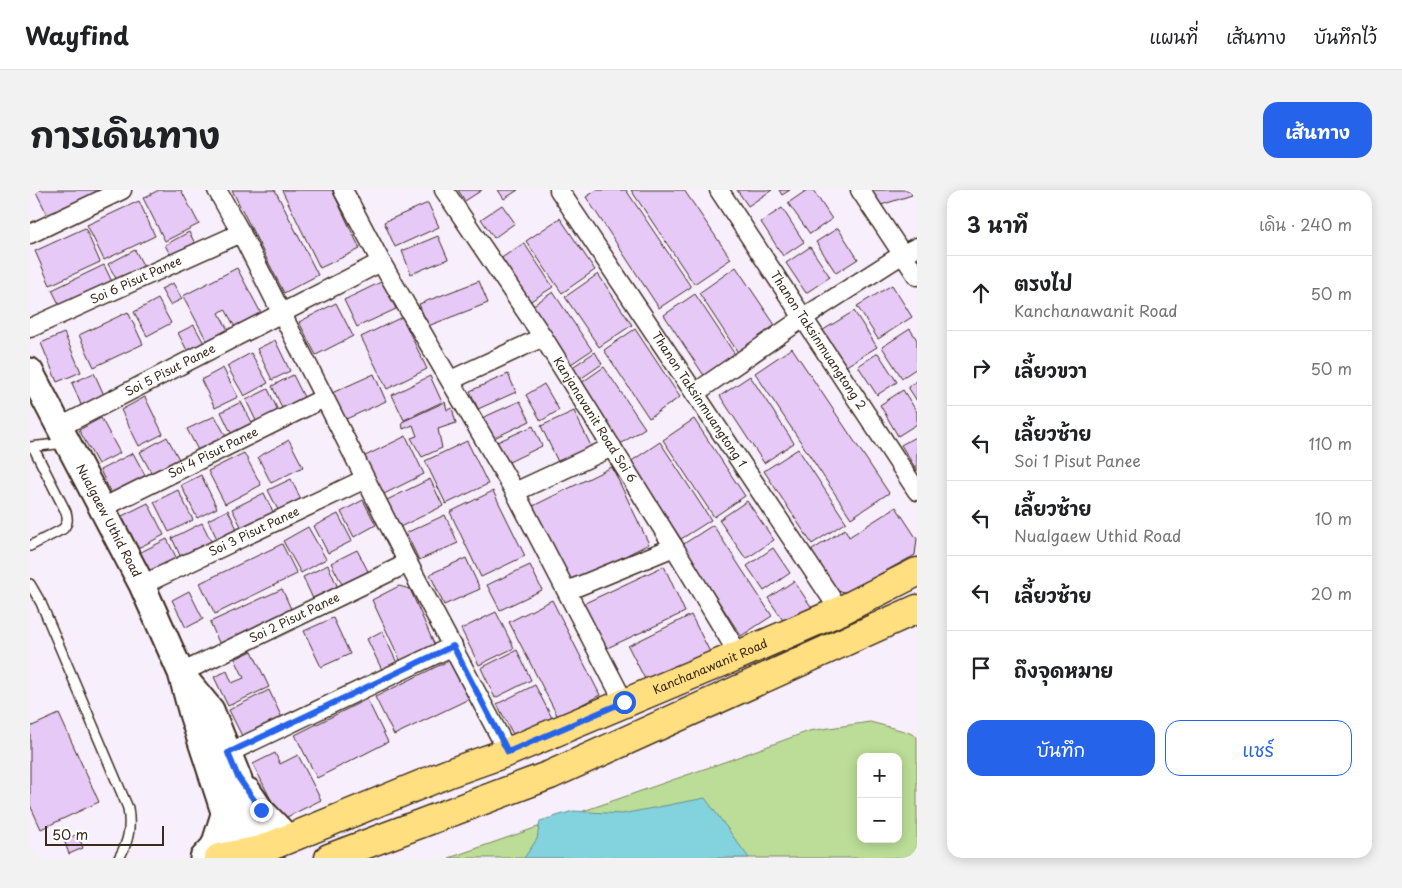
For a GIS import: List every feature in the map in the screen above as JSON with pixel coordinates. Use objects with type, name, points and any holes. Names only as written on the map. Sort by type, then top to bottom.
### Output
[{"type":"main road","name":"Kanchanawanit Road","points":[[244,856],[449,773],[508,752],[739,655],[840,611],[917,572]]},
{"type":"main road","points":[[329,858],[550,775],[917,609]]},
{"type":"street","points":[[30,234],[122,190]]},
{"type":"street","points":[[217,190],[241,233],[408,563],[508,752]]},
{"type":"street","points":[[343,190],[381,262],[515,492],[624,702]]},
{"type":"street","name":"Kanjanavanit Road Soi 6","points":[[444,190],[543,337],[739,655]]},
{"type":"street","name":"Thanon Taksinmuangtong 2","points":[[719,190],[917,491]]},
{"type":"street","points":[[860,190],[910,250],[917,276]]},
{"type":"street","name":"Thanon Taksinmuangtong 1","points":[[567,193],[695,393],[840,611]]},
{"type":"street","name":"Soi 6 Pisut Panee","points":[[30,328],[241,233]]},
{"type":"street","points":[[695,393],[803,318],[910,250]]},
{"type":"street","name":"Soi 5 Pisut Panee","points":[[64,435],[282,314],[381,262]]},
{"type":"street","points":[[451,380],[543,337]]},
{"type":"street","name":"Nualgaew Uthid Road","points":[[30,371],[142,585],[181,673],[192,714],[225,811],[244,856]]},
{"type":"street","name":"Soi 4 Pisut Panee","points":[[102,508],[324,398]]},
{"type":"street","points":[[515,492],[612,447]]},
{"type":"street","name":"Soi 3 Pisut Panee","points":[[142,585],[365,479]]},
{"type":"street","points":[[567,590],[674,547]]},
{"type":"street","name":"Soi 2 Pisut Panee","points":[[181,673],[408,563]]},
{"type":"street","points":[[228,753],[453,646]]},
{"type":"street","name":"Nualgaew Uthid Road","points":[[181,673],[211,710],[238,777],[244,856]]},
{"type":"street","points":[[238,777],[261,810],[289,839]]},
{"type":"street","points":[[203,858],[214,846],[225,811]]},
{"type":"lane","points":[[30,546],[62,529],[67,524],[66,512],[31,447],[64,435]]},
{"type":"lane","points":[[30,584],[41,603],[128,808],[130,821],[129,838],[119,858]]},
{"type":"green space","points":[[870,722],[908,732],[917,737],[917,858],[449,858],[809,731]]},
{"type":"water","points":[[705,798],[749,858],[524,858],[537,839],[540,821],[573,811],[622,814]]},
{"type":"building","points":[[35,190],[101,190],[48,216]]},
{"type":"building","points":[[159,190],[181,190],[199,224],[165,241],[143,198]]},
{"type":"building","points":[[232,190],[275,190],[318,275],[284,293]]},
{"type":"building","points":[[282,190],[332,190],[360,249],[320,268]]},
{"type":"building","points":[[458,190],[482,190],[465,201]]},
{"type":"building","points":[[498,190],[518,190],[504,199]]},
{"type":"building","points":[[597,190],[626,190],[691,287],[659,308],[586,197]]},
{"type":"building","points":[[631,190],[684,190],[731,259],[694,284]]},
{"type":"building","points":[[737,190],[772,190],[748,206]]},
{"type":"building","points":[[779,190],[790,190],[782,195]]},
{"type":"building","points":[[807,190],[813,190],[832,219],[810,234],[788,203]]},
{"type":"building","points":[[869,190],[910,190],[912,195],[875,207]]},
{"type":"building","points":[[139,201],[155,236],[104,260],[87,225]]},
{"type":"building","points":[[428,203],[439,227],[395,247],[384,222]]},
{"type":"building","points":[[502,205],[515,223],[494,238],[481,219]]},
{"type":"building","points":[[782,208],[804,242],[783,256],[761,222]]},
{"type":"building","points":[[560,218],[595,270],[562,293],[526,241]]},
{"type":"building","points":[[85,228],[100,262],[50,285],[35,251]]},
{"type":"building","points":[[838,228],[858,259],[836,273],[816,242]]},
{"type":"building","points":[[189,232],[197,247],[173,260],[165,245]]},
{"type":"building","points":[[438,236],[448,259],[411,274],[402,251]]},
{"type":"building","points":[[524,243],[553,287],[526,304],[497,261]]},
{"type":"building","points":[[810,247],[830,277],[806,293],[786,263]]},
{"type":"building","points":[[135,250],[145,269],[118,282],[108,264]]},
{"type":"building","points":[[104,265],[114,286],[62,310],[52,290]]},
{"type":"building","points":[[736,267],[777,328],[739,354],[699,293]]},
{"type":"building","points":[[237,268],[262,315],[236,329],[225,309],[219,313],[228,330],[207,341],[183,296]]},
{"type":"building","points":[[598,274],[632,325],[599,347],[565,297]]},
{"type":"building","points":[[383,281],[396,309],[357,327],[344,300]]},
{"type":"building","points":[[479,281],[488,303],[428,326],[419,304]]},
{"type":"building","points":[[173,283],[182,299],[170,305],[161,289]]},
{"type":"building","points":[[892,285],[912,317],[878,339],[857,306]]},
{"type":"building","points":[[553,292],[592,350],[568,366],[529,308]]},
{"type":"building","points":[[695,294],[736,356],[705,377],[664,315]]},
{"type":"building","points":[[158,299],[171,323],[147,336],[134,312]]},
{"type":"building","points":[[336,303],[353,336],[316,355],[299,322]]},
{"type":"building","points":[[854,311],[877,347],[843,368],[820,332]]},
{"type":"building","points":[[128,312],[143,344],[94,367],[79,335]]},
{"type":"building","points":[[402,317],[427,369],[387,389],[361,337]]},
{"type":"building","points":[[194,325],[206,347],[190,356],[178,333]]},
{"type":"building","points":[[635,329],[680,397],[649,418],[604,350]]},
{"type":"building","points":[[910,329],[917,340],[917,368],[902,378],[882,347]]},
{"type":"building","points":[[64,333],[81,372],[57,382],[41,343]]},
{"type":"building","points":[[275,340],[290,371],[272,380],[257,349]]},
{"type":"building","points":[[792,348],[889,493],[851,518],[755,373]]},
{"type":"building","points":[[595,352],[602,364],[576,382],[568,370]]},
{"type":"building","points":[[251,353],[268,383],[244,396],[227,366]]},
{"type":"building","points":[[878,353],[897,382],[877,395],[858,366]]},
{"type":"building","points":[[604,367],[645,428],[619,445],[578,385]]},
{"type":"building","points":[[223,368],[238,397],[215,408],[201,380]]},
{"type":"building","points":[[94,373],[105,397],[82,407],[72,383]]},
{"type":"building","points":[[374,374],[386,401],[344,420],[332,393]]},
{"type":"building","points":[[508,374],[516,392],[478,409],[470,391]]},
{"type":"building","points":[[293,375],[306,401],[284,412],[272,386]]},
{"type":"building","points":[[430,376],[442,402],[404,420],[392,395]]},
{"type":"building","points":[[750,376],[794,443],[764,463],[720,396]]},
{"type":"building","points":[[917,381],[917,401],[908,387]]},
{"type":"building","points":[[544,384],[559,410],[541,421],[526,395]]},
{"type":"building","points":[[268,389],[280,415],[258,425],[246,400]]},
{"type":"building","points":[[903,390],[917,412],[917,424],[898,436],[880,405]]},
{"type":"building","points":[[145,397],[163,434],[139,446],[121,410]]},
{"type":"building","points":[[520,401],[530,421],[492,439],[482,418]]},
{"type":"building","points":[[241,402],[254,426],[233,437],[221,412]]},
{"type":"building","points":[[445,402],[447,410],[452,408],[456,423],[438,429],[442,448],[422,457],[411,438],[417,436],[413,425],[403,429],[402,422]]},
{"type":"building","points":[[574,411],[592,448],[559,464],[541,426]]},
{"type":"building","points":[[215,416],[228,440],[200,454],[187,429]]},
{"type":"building","points":[[101,418],[120,453],[98,464],[79,430]]},
{"type":"building","points":[[694,419],[745,496],[714,517],[663,440]]},
{"type":"building","points":[[533,426],[542,446],[505,464],[495,443]]},
{"type":"building","points":[[406,436],[424,474],[380,496],[361,458]]},
{"type":"building","points":[[917,436],[917,471],[901,445]]},
{"type":"building","points":[[167,437],[180,461],[153,476],[140,452]]},
{"type":"building","points":[[289,440],[303,467],[271,483],[258,457]]},
{"type":"building","points":[[467,441],[488,484],[446,504],[425,461]]},
{"type":"building","points":[[660,442],[711,520],[681,539],[630,462]]},
{"type":"building","points":[[798,449],[846,522],[812,544],[764,471]]},
{"type":"building","points":[[133,453],[147,479],[113,497],[100,470]]},
{"type":"building","points":[[244,453],[261,485],[225,504],[208,471]]},
{"type":"building","points":[[612,467],[649,544],[569,584],[531,507]]},
{"type":"building","points":[[201,475],[217,508],[197,518],[181,485]]},
{"type":"building","points":[[291,479],[302,502],[280,514],[268,490]]},
{"type":"building","points":[[430,479],[443,506],[400,527],[387,500]]},
{"type":"building","points":[[178,490],[193,520],[169,532],[154,502]]},
{"type":"building","points":[[493,491],[525,556],[481,577],[450,512]]},
{"type":"building","points":[[264,493],[275,516],[244,532],[232,509]]},
{"type":"building","points":[[363,500],[376,525],[354,537],[341,512]]},
{"type":"building","points":[[747,501],[774,540],[746,559],[719,520]]},
{"type":"building","points":[[148,503],[164,535],[136,549],[120,517]]},
{"type":"building","points":[[896,507],[917,539],[915,555],[847,592],[834,591],[809,552],[845,529],[849,537]]},
{"type":"building","points":[[228,510],[239,533],[219,543],[208,520]]},
{"type":"building","points":[[338,514],[352,541],[328,553],[314,526]]},
{"type":"building","points":[[445,515],[458,543],[419,560],[406,533]]},
{"type":"building","points":[[202,523],[213,545],[182,560],[172,538]]},
{"type":"building","points":[[713,525],[772,616],[741,636],[682,545]]},
{"type":"building","points":[[308,527],[326,559],[301,573],[283,541]]},
{"type":"building","points":[[167,539],[178,561],[150,575],[139,553]]},
{"type":"building","points":[[282,544],[297,574],[215,614],[200,583]]},
{"type":"building","points":[[773,548],[790,573],[764,591],[747,566]]},
{"type":"building","points":[[357,550],[370,575],[344,588],[331,563]]},
{"type":"building","points":[[466,558],[480,589],[444,605],[430,574]]},
{"type":"building","points":[[328,565],[339,590],[314,601],[303,577]]},
{"type":"building","points":[[530,565],[542,590],[500,610],[487,585]]},
{"type":"building","points":[[664,566],[685,612],[605,649],[583,604]]},
{"type":"building","points":[[794,581],[812,608],[786,625],[768,598]]},
{"type":"building","points":[[399,586],[410,589],[435,646],[401,662],[372,600]]},
{"type":"building","points":[[282,589],[292,611],[220,645],[210,622]]},
{"type":"building","points":[[189,591],[203,619],[186,628],[172,600]]},
{"type":"building","points":[[552,600],[600,695],[558,717],[509,622]]},
{"type":"building","points":[[496,612],[514,648],[479,665],[461,629]]},
{"type":"building","points":[[691,615],[710,652],[647,683],[628,646]]},
{"type":"building","points":[[333,618],[350,654],[321,667],[304,631]]},
{"type":"building","points":[[382,631],[398,665],[383,672],[367,639]]},
{"type":"building","points":[[517,650],[531,680],[495,698],[481,668]]},
{"type":"building","points":[[252,651],[269,687],[228,706],[214,677],[227,671],[232,683],[244,678],[235,659]]},
{"type":"building","points":[[450,660],[469,699],[394,735],[375,697]]},
{"type":"building","points":[[535,685],[552,718],[515,738],[497,704]]},
{"type":"building","points":[[269,690],[282,718],[243,738],[229,710]]},
{"type":"building","points":[[367,699],[388,742],[317,778],[295,735]]},
{"type":"building","points":[[59,714],[99,802],[41,829],[30,805],[30,727]]},
{"type":"building","points":[[275,753],[280,764],[298,755],[321,800],[281,820],[253,764]]},
{"type":"building","points":[[78,834],[83,848],[69,854],[64,840]]},
{"type":"route","points":[[261,810],[238,777],[228,753],[453,646],[508,752],[624,702]]}]
